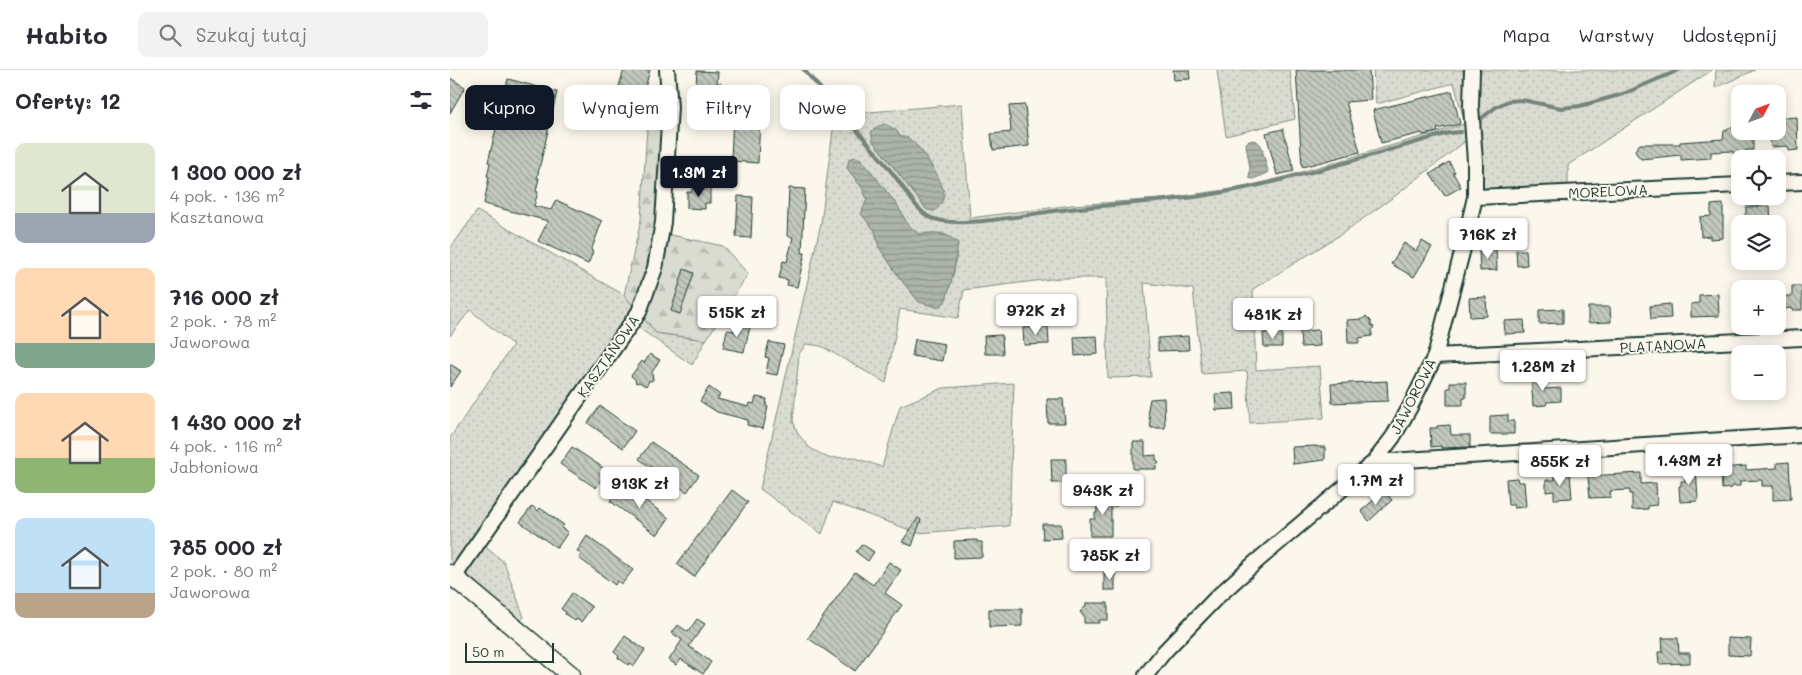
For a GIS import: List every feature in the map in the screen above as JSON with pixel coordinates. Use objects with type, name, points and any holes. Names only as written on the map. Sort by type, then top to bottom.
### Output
[{"type":"main road","points":[[452,576],[571,675]]},
{"type":"street","name":"KASZTANOWA","points":[[452,576],[639,312],[655,268],[663,222],[670,107],[667,70]]},
{"type":"street","name":"JAWOROWA","points":[[1146,675],[1164,652],[1217,597],[1374,462],[1393,437],[1410,407],[1435,356],[1463,251],[1475,197],[1476,161],[1471,106],[1472,70]]},
{"type":"street","points":[[1786,183],[1802,182]]},
{"type":"street","name":"MORELOWA","points":[[1475,197],[1731,185]]},
{"type":"street","name":"PLATANOWA","points":[[1435,356],[1802,338]]},
{"type":"street","points":[[1374,462],[1802,436]]},
{"type":"green space","points":[[1217,70],[1290,70],[1295,119],[1226,136]]},
{"type":"green space","points":[[1373,70],[1466,70],[1468,79],[1479,75],[1479,70],[1518,70],[1519,72],[1553,70],[1712,70],[1568,165],[1568,202],[1506,198],[1469,191],[1467,140],[1395,196],[1340,235],[1253,289],[1256,370],[1320,366],[1324,418],[1250,423],[1247,371],[1202,374],[1193,289],[1144,283],[1151,377],[1108,378],[1106,278],[1059,278],[964,290],[958,318],[900,309],[886,383],[821,346],[806,344],[799,354],[793,421],[798,434],[810,448],[828,458],[853,457],[882,467],[900,406],[943,388],[1014,383],[1009,526],[918,533],[833,502],[822,534],[760,489],[821,223],[833,130],[865,130],[865,112],[962,104],[970,218],[1072,205],[1161,199],[1239,188],[1277,179],[1465,124],[1454,83],[1376,104]],"holes":[[[900,136],[917,146],[938,176],[927,210],[873,141]],[[861,159],[897,205],[908,225],[919,234],[940,233],[949,236],[958,243],[954,272],[945,303],[919,302],[899,277],[879,247],[875,231],[862,214],[867,199],[863,189],[847,168]]]},
{"type":"green space","points":[[1716,70],[1755,70],[1715,88]]},
{"type":"green space","points":[[647,130],[661,130],[657,232],[723,246],[748,274],[706,340],[656,333],[624,295],[641,220]]},
{"type":"green space","points":[[477,211],[624,295],[656,333],[706,340],[692,365],[626,319],[473,537],[504,562],[524,617],[521,620],[450,560],[450,438],[513,345],[470,310],[450,336],[450,249]]},
{"type":"shaded area","points":[[885,124],[896,130],[900,136],[912,141],[935,172],[944,194],[941,204],[935,211],[927,210],[873,141],[871,132],[876,127]]},
{"type":"shaded area","points":[[1257,141],[1261,145],[1268,171],[1266,174],[1253,179],[1249,178],[1250,168],[1246,145],[1247,142]]},
{"type":"shaded area","points":[[855,157],[861,159],[897,205],[908,225],[919,234],[940,234],[948,236],[958,243],[950,287],[939,308],[919,302],[879,247],[875,231],[861,214],[867,199],[863,189],[847,168],[849,159]]},
{"type":"building","points":[[624,70],[650,70],[646,85],[619,85]]},
{"type":"building","points":[[1173,70],[1189,70],[1190,79],[1174,80]]},
{"type":"building","points":[[1296,70],[1369,70],[1371,100],[1346,102],[1360,152],[1302,167]]},
{"type":"building","points":[[697,71],[718,72],[717,83],[721,83],[721,85],[696,85]]},
{"type":"building","points":[[450,78],[465,87],[450,113]]},
{"type":"building","points":[[508,79],[531,85],[507,85]]},
{"type":"building","points":[[554,91],[557,92],[554,105]]},
{"type":"building","points":[[1452,91],[1460,124],[1437,129],[1438,132],[1423,135],[1422,133],[1381,143],[1373,110]]},
{"type":"building","points":[[1025,105],[1029,146],[993,150],[991,134],[1011,132],[1009,106]]},
{"type":"building","points":[[1797,117],[1798,150],[1788,151],[1788,146],[1771,147],[1770,140],[1786,140],[1786,118]]},
{"type":"building","points":[[1728,128],[1731,128],[1731,140],[1753,140],[1753,150],[1711,152],[1711,158],[1681,160],[1681,155],[1641,159],[1635,150],[1640,144],[1680,144],[1680,142],[1723,139],[1724,131],[1728,130]]},
{"type":"building","points":[[1283,129],[1294,171],[1277,175],[1266,133]]},
{"type":"building","points":[[496,130],[548,130],[537,178],[539,178],[536,191],[538,192],[534,206],[551,210],[556,200],[602,221],[588,264],[538,241],[548,221],[484,204],[489,177],[487,176],[490,163],[488,162]]},
{"type":"building","points":[[732,130],[759,130],[758,163],[731,161]]},
{"type":"building","points":[[1449,162],[1461,187],[1445,196],[1430,174]]},
{"type":"building","points":[[692,186],[710,187],[710,203],[705,203],[705,209],[687,208],[687,192],[692,192]]},
{"type":"building","points":[[789,188],[805,189],[802,253],[805,253],[797,287],[787,285],[788,280],[779,278],[783,261],[787,262],[793,237],[787,236]]},
{"type":"building","points":[[738,196],[753,197],[751,238],[736,237]]},
{"type":"building","points":[[1723,204],[1723,238],[1710,239],[1710,236],[1701,237],[1700,217],[1711,216],[1711,205]]},
{"type":"building","points":[[1770,206],[1770,215],[1744,215],[1746,207]]},
{"type":"building","points":[[1422,241],[1432,247],[1414,277],[1391,264],[1404,243],[1416,251]]},
{"type":"building","points":[[1496,249],[1497,270],[1480,271],[1479,250]]},
{"type":"building","points":[[1516,250],[1526,250],[1527,265],[1517,266]]},
{"type":"building","points":[[684,269],[694,273],[680,314],[671,311]]},
{"type":"building","points":[[1792,286],[1802,286],[1802,310],[1786,309],[1786,296],[1792,296]]},
{"type":"building","points":[[1718,294],[1719,316],[1691,317],[1691,304],[1699,303],[1699,295]]},
{"type":"building","points":[[1486,297],[1487,316],[1470,317],[1469,298]]},
{"type":"building","points":[[1670,304],[1671,318],[1651,319],[1650,306]]},
{"type":"building","points":[[1588,307],[1610,307],[1611,322],[1588,323]]},
{"type":"building","points":[[1563,309],[1563,323],[1539,324],[1539,310]]},
{"type":"building","points":[[1366,316],[1374,327],[1372,336],[1359,338],[1359,343],[1348,343],[1347,320],[1363,319]]},
{"type":"building","points":[[1524,320],[1525,333],[1505,334],[1504,321]]},
{"type":"building","points":[[736,324],[750,327],[744,352],[723,348],[727,330],[734,331]]},
{"type":"building","points":[[1048,326],[1049,344],[1024,345],[1023,328]]},
{"type":"building","points":[[1319,330],[1320,346],[1301,347],[1300,331]]},
{"type":"building","points":[[1282,332],[1282,347],[1264,347],[1263,333]]},
{"type":"building","points":[[1002,335],[1003,354],[985,354],[984,336]]},
{"type":"building","points":[[1097,336],[1098,354],[1075,356],[1074,337]]},
{"type":"building","points":[[1188,336],[1189,350],[1158,351],[1158,338]]},
{"type":"building","points":[[915,339],[945,344],[942,361],[912,356]]},
{"type":"building","points":[[769,342],[784,345],[777,375],[766,373],[769,358],[765,357]]},
{"type":"building","points":[[650,354],[660,360],[652,372],[653,380],[649,381],[646,386],[639,382],[636,383],[635,379],[631,376]]},
{"type":"building","points":[[450,364],[461,371],[450,387]]},
{"type":"building","points":[[1531,374],[1543,374],[1544,389],[1561,388],[1561,401],[1533,406]]},
{"type":"building","points":[[1387,381],[1388,401],[1332,403],[1331,384]]},
{"type":"building","points":[[1450,382],[1466,382],[1466,398],[1463,398],[1463,405],[1447,405],[1447,388],[1450,388]]},
{"type":"building","points":[[709,387],[720,395],[717,399],[749,407],[750,403],[754,404],[756,397],[767,399],[766,406],[768,407],[763,429],[747,425],[748,420],[717,412],[700,401]]},
{"type":"building","points":[[1234,393],[1235,409],[1216,410],[1215,394]]},
{"type":"building","points":[[1164,398],[1165,428],[1151,428],[1148,409],[1150,399]]},
{"type":"building","points":[[1047,399],[1063,399],[1065,423],[1048,423]]},
{"type":"building","points":[[600,406],[635,431],[623,448],[588,423]]},
{"type":"building","points":[[1508,415],[1508,421],[1514,421],[1514,434],[1490,434],[1490,416]]},
{"type":"building","points":[[1450,425],[1451,435],[1470,435],[1470,447],[1431,447],[1430,428]]},
{"type":"building","points":[[651,442],[699,475],[687,492],[639,459]]},
{"type":"building","points":[[1133,442],[1145,442],[1145,456],[1156,455],[1156,459],[1159,462],[1156,465],[1156,469],[1133,469]]},
{"type":"building","points":[[572,447],[608,471],[596,488],[560,464]]},
{"type":"building","points":[[1292,447],[1325,447],[1325,460],[1293,464]]},
{"type":"building","points":[[1051,459],[1066,459],[1066,483],[1052,483]]},
{"type":"building","points":[[1789,462],[1791,499],[1773,500],[1773,486],[1762,486],[1762,480],[1740,481],[1740,486],[1722,489],[1721,468],[1746,466],[1746,470],[1777,468],[1777,463]]},
{"type":"building","points":[[1696,467],[1698,501],[1680,502],[1679,486],[1681,486],[1681,481],[1685,481],[1685,468]]},
{"type":"building","points":[[1641,473],[1641,484],[1656,483],[1657,505],[1648,506],[1648,509],[1632,510],[1632,494],[1630,494],[1630,490],[1610,491],[1611,497],[1590,498],[1588,476]]},
{"type":"building","points":[[1570,474],[1572,498],[1554,499],[1554,491],[1546,492],[1546,480],[1555,480],[1554,475]]},
{"type":"building","points":[[1517,478],[1518,482],[1524,482],[1526,507],[1514,508],[1514,505],[1508,505],[1506,479]]},
{"type":"building","points":[[623,484],[669,518],[657,535],[610,501]]},
{"type":"building","points":[[732,490],[748,502],[694,577],[677,564]]},
{"type":"building","points":[[1384,491],[1392,500],[1369,521],[1361,511]]},
{"type":"building","points":[[1116,494],[1117,506],[1111,506],[1111,536],[1090,536],[1090,519],[1095,519],[1095,513],[1097,513],[1096,495]]},
{"type":"building","points":[[532,506],[538,511],[540,508],[564,525],[561,528],[568,532],[557,548],[520,522]]},
{"type":"building","points":[[918,518],[921,520],[912,546],[902,542]]},
{"type":"building","points":[[1042,524],[1061,524],[1062,538],[1043,539]]},
{"type":"building","points":[[587,536],[633,570],[622,584],[617,581],[615,585],[579,558],[581,554],[577,551]]},
{"type":"building","points":[[977,540],[977,542],[982,542],[982,557],[954,558],[954,541]]},
{"type":"building","points":[[862,544],[874,552],[868,561],[856,552]]},
{"type":"building","points":[[889,562],[901,570],[885,593],[902,605],[855,671],[808,638],[855,572],[873,585]]},
{"type":"building","points":[[1104,572],[1115,572],[1115,590],[1104,590]]},
{"type":"building","points":[[572,593],[592,607],[581,622],[576,619],[575,621],[561,609]]},
{"type":"building","points":[[1086,603],[1108,603],[1108,620],[1099,620],[1099,623],[1084,623],[1084,617],[1080,612],[1086,606]]},
{"type":"building","points":[[989,609],[1022,609],[1022,626],[989,627]]},
{"type":"building","points":[[697,619],[705,624],[689,646],[711,662],[703,674],[681,659],[676,665],[669,660],[682,640],[672,633],[678,625],[688,632]]},
{"type":"building","points":[[625,636],[645,650],[634,666],[629,663],[628,665],[618,658],[619,656],[614,652]]},
{"type":"building","points":[[1662,638],[1678,638],[1679,653],[1690,653],[1690,663],[1659,664],[1658,652],[1663,652]]},
{"type":"building","points":[[1728,638],[1751,639],[1750,656],[1728,655]]},
{"type":"waterway","points":[[804,70],[880,157],[919,208],[929,217],[941,221],[972,222],[1075,208],[1208,195],[1285,179],[1449,133],[1461,132]]},
{"type":"waterway","points":[[1478,121],[1496,107],[1508,101],[1522,100],[1561,108],[1580,106],[1623,94],[1679,70]]}]
